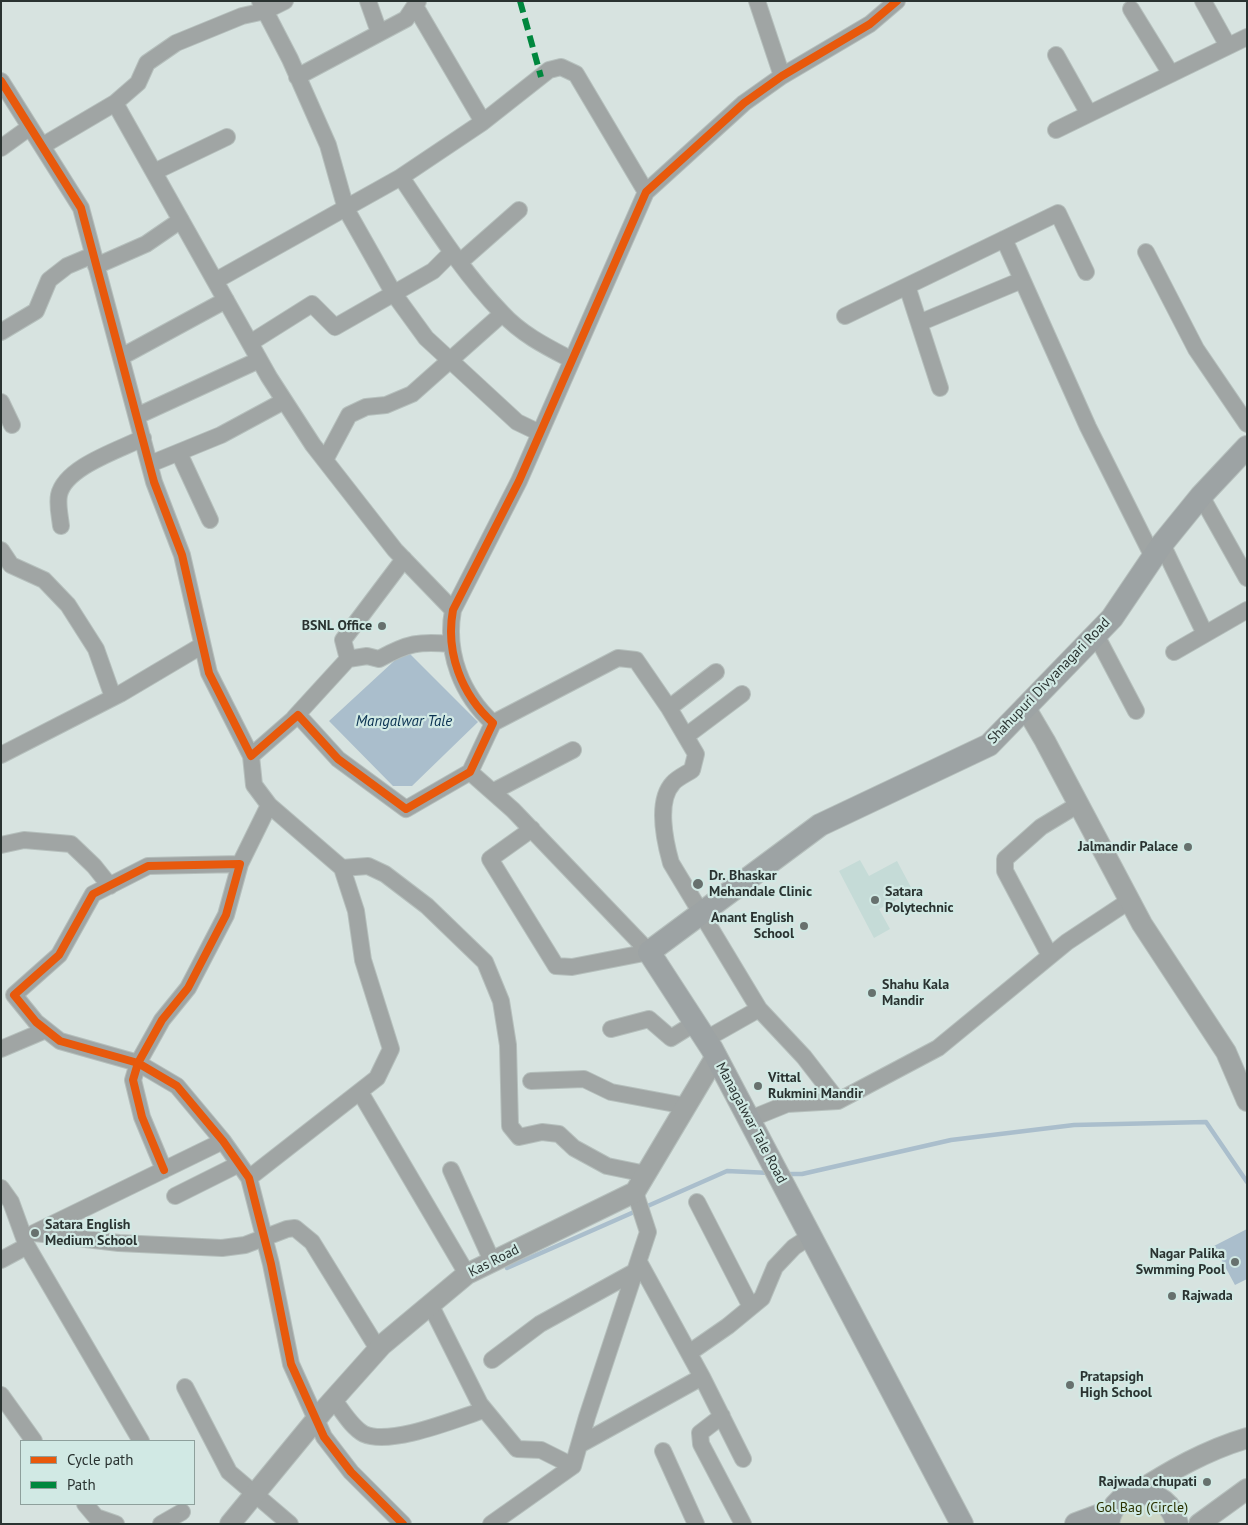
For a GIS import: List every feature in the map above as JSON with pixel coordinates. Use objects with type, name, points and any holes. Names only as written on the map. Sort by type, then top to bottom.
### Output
[{"type":"main road","name":"Shahupuri Divyanagari Road","points":[[649,952],[820,825],[989,745],[1112,618],[1157,551],[1202,496],[1246,448]]},
{"type":"main road","name":"Managalwar Tale Road","points":[[649,952],[705,1039],[750,1119],[962,1524]]},
{"type":"main road","points":[[1076,1524],[1109,1518],[1117,1503],[1134,1494],[1145,1493],[1164,1500],[1170,1507],[1177,1524]]},
{"type":"street","points":[[42,146],[115,103],[138,82],[147,63],[176,43],[263,6],[285,1]]},
{"type":"street","points":[[368,1],[379,32]]},
{"type":"street","points":[[494,722],[469,696],[451,644],[450,625],[453,610],[519,481],[646,192],[744,103],[782,76],[870,24],[897,1]]},
{"type":"street","points":[[1203,1],[1228,46]]},
{"type":"street","points":[[761,3],[782,76]]},
{"type":"street","points":[[297,77],[406,19],[417,4],[483,122]]},
{"type":"street","points":[[263,6],[328,145],[346,209],[394,294],[426,338],[451,359],[517,422],[540,433]]},
{"type":"street","points":[[1131,9],[1171,74]]},
{"type":"street","points":[[1056,130],[1247,37]]},
{"type":"street","points":[[1056,55],[1089,114]]},
{"type":"street","points":[[216,281],[401,178],[483,122],[549,70],[561,67],[576,74],[646,192]]},
{"type":"street","points":[[1,81],[80,208],[150,464],[182,555],[208,673],[251,756],[254,785],[269,806],[342,868],[356,911],[363,960],[391,1049],[377,1078],[249,1178]]},
{"type":"street","points":[[115,103],[259,360],[284,401],[325,460],[395,550],[453,610]]},
{"type":"street","points":[[1,148],[30,127]]},
{"type":"street","points":[[154,172],[227,136]]},
{"type":"street","points":[[401,178],[456,257],[502,314],[536,341],[572,360]]},
{"type":"street","points":[[250,343],[312,304],[335,327],[456,257],[519,210]]},
{"type":"street","points":[[845,316],[1058,213],[1086,272]]},
{"type":"street","points":[[1,332],[36,311],[49,280],[67,266],[95,261],[146,244],[181,220]]},
{"type":"street","points":[[1004,240],[1088,427],[1205,634]]},
{"type":"street","points":[[1146,252],[1196,349],[1247,424]]},
{"type":"street","points":[[919,323],[1022,280]]},
{"type":"street","points":[[907,286],[940,388]]},
{"type":"street","points":[[121,357],[226,300]]},
{"type":"street","points":[[325,460],[349,415],[366,407],[386,405],[412,394],[502,314]]},
{"type":"street","points":[[137,416],[259,360]]},
{"type":"street","points":[[150,464],[221,435],[284,401]]},
{"type":"street","points":[[1,402],[12,425]]},
{"type":"street","points":[[61,526],[59,494],[65,480],[82,468],[143,438]]},
{"type":"street","points":[[179,453],[210,520]]},
{"type":"street","points":[[1202,496],[1247,578]]},
{"type":"street","points":[[1,550],[11,565],[44,580],[68,605],[96,648],[113,697]]},
{"type":"street","points":[[348,659],[343,640],[404,559]]},
{"type":"street","points":[[1174,652],[1247,610]]},
{"type":"street","points":[[1096,635],[1136,711]]},
{"type":"street","points":[[251,756],[294,718],[348,659],[368,656],[379,659],[401,647],[424,642],[451,644]]},
{"type":"street","points":[[1,755],[113,697],[201,646]]},
{"type":"street","points":[[294,718],[298,715],[338,759],[406,809],[470,772],[494,722],[618,658],[636,660],[686,736],[696,759],[692,770],[673,783],[668,791],[664,811],[666,843],[671,863],[759,1009],[804,1057],[838,1101]]},
{"type":"street","points":[[669,708],[716,672]]},
{"type":"street","points":[[686,736],[742,694]]},
{"type":"street","points":[[1025,708],[1079,804],[1129,901],[1183,989],[1226,1052],[1247,1100]]},
{"type":"street","points":[[494,791],[573,750]]},
{"type":"street","name":"Managalwar Tale Road","points":[[470,772],[494,791],[532,829],[649,952]]},
{"type":"street","points":[[1050,956],[1005,871],[1003,863],[1005,859],[1041,827],[1079,804]]},
{"type":"street","points":[[164,1170],[138,1102],[133,1080],[138,1062],[162,1020],[188,988],[226,915],[240,864],[269,806]]},
{"type":"street","points":[[532,829],[490,859],[556,966],[572,967],[649,952]]},
{"type":"street","points":[[1,845],[24,840],[70,844],[94,866],[110,886]]},
{"type":"street","points":[[240,864],[148,866],[93,894],[59,955],[8,997],[60,1041],[138,1062],[176,1086],[223,1141],[249,1178],[291,1364],[324,1437],[351,1472],[403,1524]]},
{"type":"street","points":[[342,868],[368,866],[385,874],[427,906],[485,962],[501,1001],[508,1045],[510,1126],[519,1137],[542,1132],[559,1134],[574,1148],[607,1166],[646,1174]]},
{"type":"street","points":[[750,1119],[787,1104],[838,1101],[938,1048],[1067,942],[1129,901]]},
{"type":"street","points":[[611,1029],[649,1019],[671,1038],[705,1039],[759,1009]]},
{"type":"street","points":[[1,1049],[46,1030]]},
{"type":"street","points":[[491,1524],[573,1466],[648,1232],[635,1192],[686,1106],[705,1039]]},
{"type":"street","points":[[532,1080],[584,1079],[611,1092],[686,1106]]},
{"type":"street","points":[[360,1092],[467,1274]]},
{"type":"street","points":[[1,1260],[29,1239],[223,1141]]},
{"type":"street","points":[[175,1196],[239,1164]]},
{"type":"street","points":[[451,1170],[492,1261]]},
{"type":"street","points":[[1,1188],[11,1202],[29,1239],[139,1440]]},
{"type":"street","name":"Kas Road","points":[[230,1524],[316,1419],[378,1349],[430,1304],[467,1274],[635,1192]]},
{"type":"street","points":[[697,1202],[751,1307]]},
{"type":"street","points":[[29,1239],[222,1248],[245,1245],[295,1228],[312,1242],[378,1349]]},
{"type":"street","points":[[689,1352],[728,1326],[762,1298],[774,1267],[794,1246],[812,1236]]},
{"type":"street","points":[[637,1266],[689,1352],[743,1459]]},
{"type":"street","points":[[492,1360],[540,1324],[637,1266]]},
{"type":"street","points":[[430,1304],[484,1410],[517,1449],[541,1450],[573,1466]]},
{"type":"street","points":[[579,1445],[702,1377]]},
{"type":"street","points":[[185,1387],[229,1472],[256,1493],[290,1524]]},
{"type":"street","points":[[1,1395],[33,1440]]},
{"type":"street","points":[[333,1399],[353,1424],[364,1433],[378,1438],[397,1437],[484,1410]]},
{"type":"street","points":[[722,1416],[700,1433],[701,1444],[743,1524]]},
{"type":"street","points":[[1134,1494],[1175,1468],[1222,1445],[1247,1438]]},
{"type":"street","points":[[663,1450],[696,1524]]},
{"type":"street","points":[[1199,1524],[1247,1490]]},
{"type":"street","points":[[86,1505],[96,1517],[114,1523]]},
{"type":"street","points":[[161,1524],[183,1513]]},
{"type":"shaded area","name":"Satara Polytechnic","points":[[860,860],[869,876],[897,861],[913,891],[879,909],[890,929],[874,938],[839,871]]},
{"type":"green space","name":"Gol Bag (Circle)","points":[[1134,1494],[1176,1524],[1108,1524]]},
{"type":"water","name":"Mangalwar Tale","points":[[406,650],[478,722],[412,786],[393,786],[329,721]]},
{"type":"water","name":"Nagar Palika Swmming Pool","points":[[1247,1229],[1247,1279],[1235,1285],[1214,1246]]},
{"type":"waterway","points":[[785,1174],[802,1174],[951,1140],[1074,1125],[1206,1122],[1247,1182]]},
{"type":"waterway","points":[[507,1268],[727,1171],[770,1173]]},
{"type":"marked path","points":[[520,1],[541,77]]},
{"type":"cycle path","points":[[1,81],[81,208],[154,482],[182,555],[209,673],[251,756],[298,715],[338,759],[406,809],[470,772],[493,723],[473,700],[458,672],[452,642],[453,610],[519,481],[646,192],[744,103],[782,76],[870,24],[897,1]]},
{"type":"cycle path","points":[[164,1170],[142,1117],[133,1080],[138,1063],[162,1020],[188,988],[226,915],[240,864],[148,866],[93,894],[59,955],[14,995],[36,1022],[60,1041],[138,1063],[177,1086],[223,1141],[249,1178],[271,1264],[291,1364],[324,1437],[351,1472],[403,1524]]},
{"type":"place","name":"BSNL Office","points":[[382,626]]},
{"type":"place","name":"Jalmandir Palace","points":[[1188,847]]},
{"type":"place","name":"Dr. Bhaskar Mehandale Clinic","points":[[698,884]]},
{"type":"place","name":"Satara Polytechnic","points":[[875,900]]},
{"type":"place","name":"Anant English School","points":[[804,926]]},
{"type":"place","name":"Shahu Kala Mandir","points":[[872,993]]},
{"type":"place","name":"Vittal Rukmini Mandir","points":[[758,1086]]},
{"type":"place","name":"Satara English Medium School","points":[[35,1233]]},
{"type":"place","name":"Nagar Palika Swmming Pool","points":[[1235,1262]]},
{"type":"place","name":"Rajwada","points":[[1172,1296]]},
{"type":"place","name":"Pratapsigh High School","points":[[1070,1385]]},
{"type":"place","name":"Rajwada chupati","points":[[1207,1482]]}]
